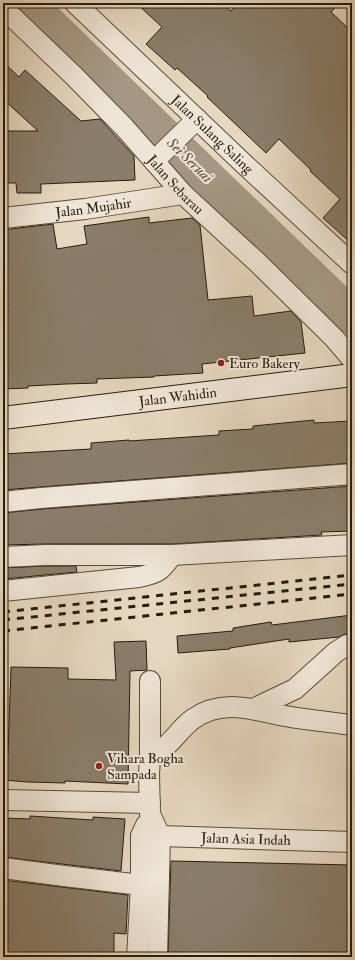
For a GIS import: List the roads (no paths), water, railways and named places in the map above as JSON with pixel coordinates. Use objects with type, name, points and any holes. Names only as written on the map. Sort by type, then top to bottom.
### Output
[{"type":"street","name":"Jalan Sulang Saling","points":[[75,3],[194,122],[352,264]]},
{"type":"street","name":"Jalan Sebarau","points":[[3,8],[74,76],[118,121],[159,157],[183,194],[259,264],[334,338],[352,359]]},
{"type":"street","points":[[159,157],[194,122]]},
{"type":"street","name":"Jalan Mujahir","points":[[3,218],[85,209],[183,194]]},
{"type":"street","name":"Jalan Wahidin","points":[[3,418],[352,375]]},
{"type":"street","points":[[3,502],[352,474]]},
{"type":"street","points":[[3,557],[45,555],[172,555],[352,545]]},
{"type":"street","points":[[3,591],[149,575],[164,568],[172,555]]},
{"type":"street","points":[[253,709],[295,689],[336,652],[347,645],[352,644]]},
{"type":"street","points":[[150,681],[150,836],[157,957]]},
{"type":"street","points":[[150,757],[167,745],[193,719],[211,710],[230,707],[253,709],[284,716],[352,725]]},
{"type":"street","points":[[3,800],[150,808]]},
{"type":"street","points":[[137,957],[141,884],[150,836]]},
{"type":"street","name":"Jalan Asia Indah","points":[[150,836],[352,842]]},
{"type":"street","points":[[3,868],[141,884]]},
{"type":"waterway","name":"Sei Seruai","points":[[27,3],[352,317]]},
{"type":"railway","points":[[3,612],[352,575]]},
{"type":"railway","points":[[3,620],[352,584]]},
{"type":"railway","points":[[3,631],[352,594]]},
{"type":"place","name":"Euro Bakery","points":[[221,363]]},
{"type":"place","name":"Vihara Bogha Sampada","points":[[99,766]]}]
